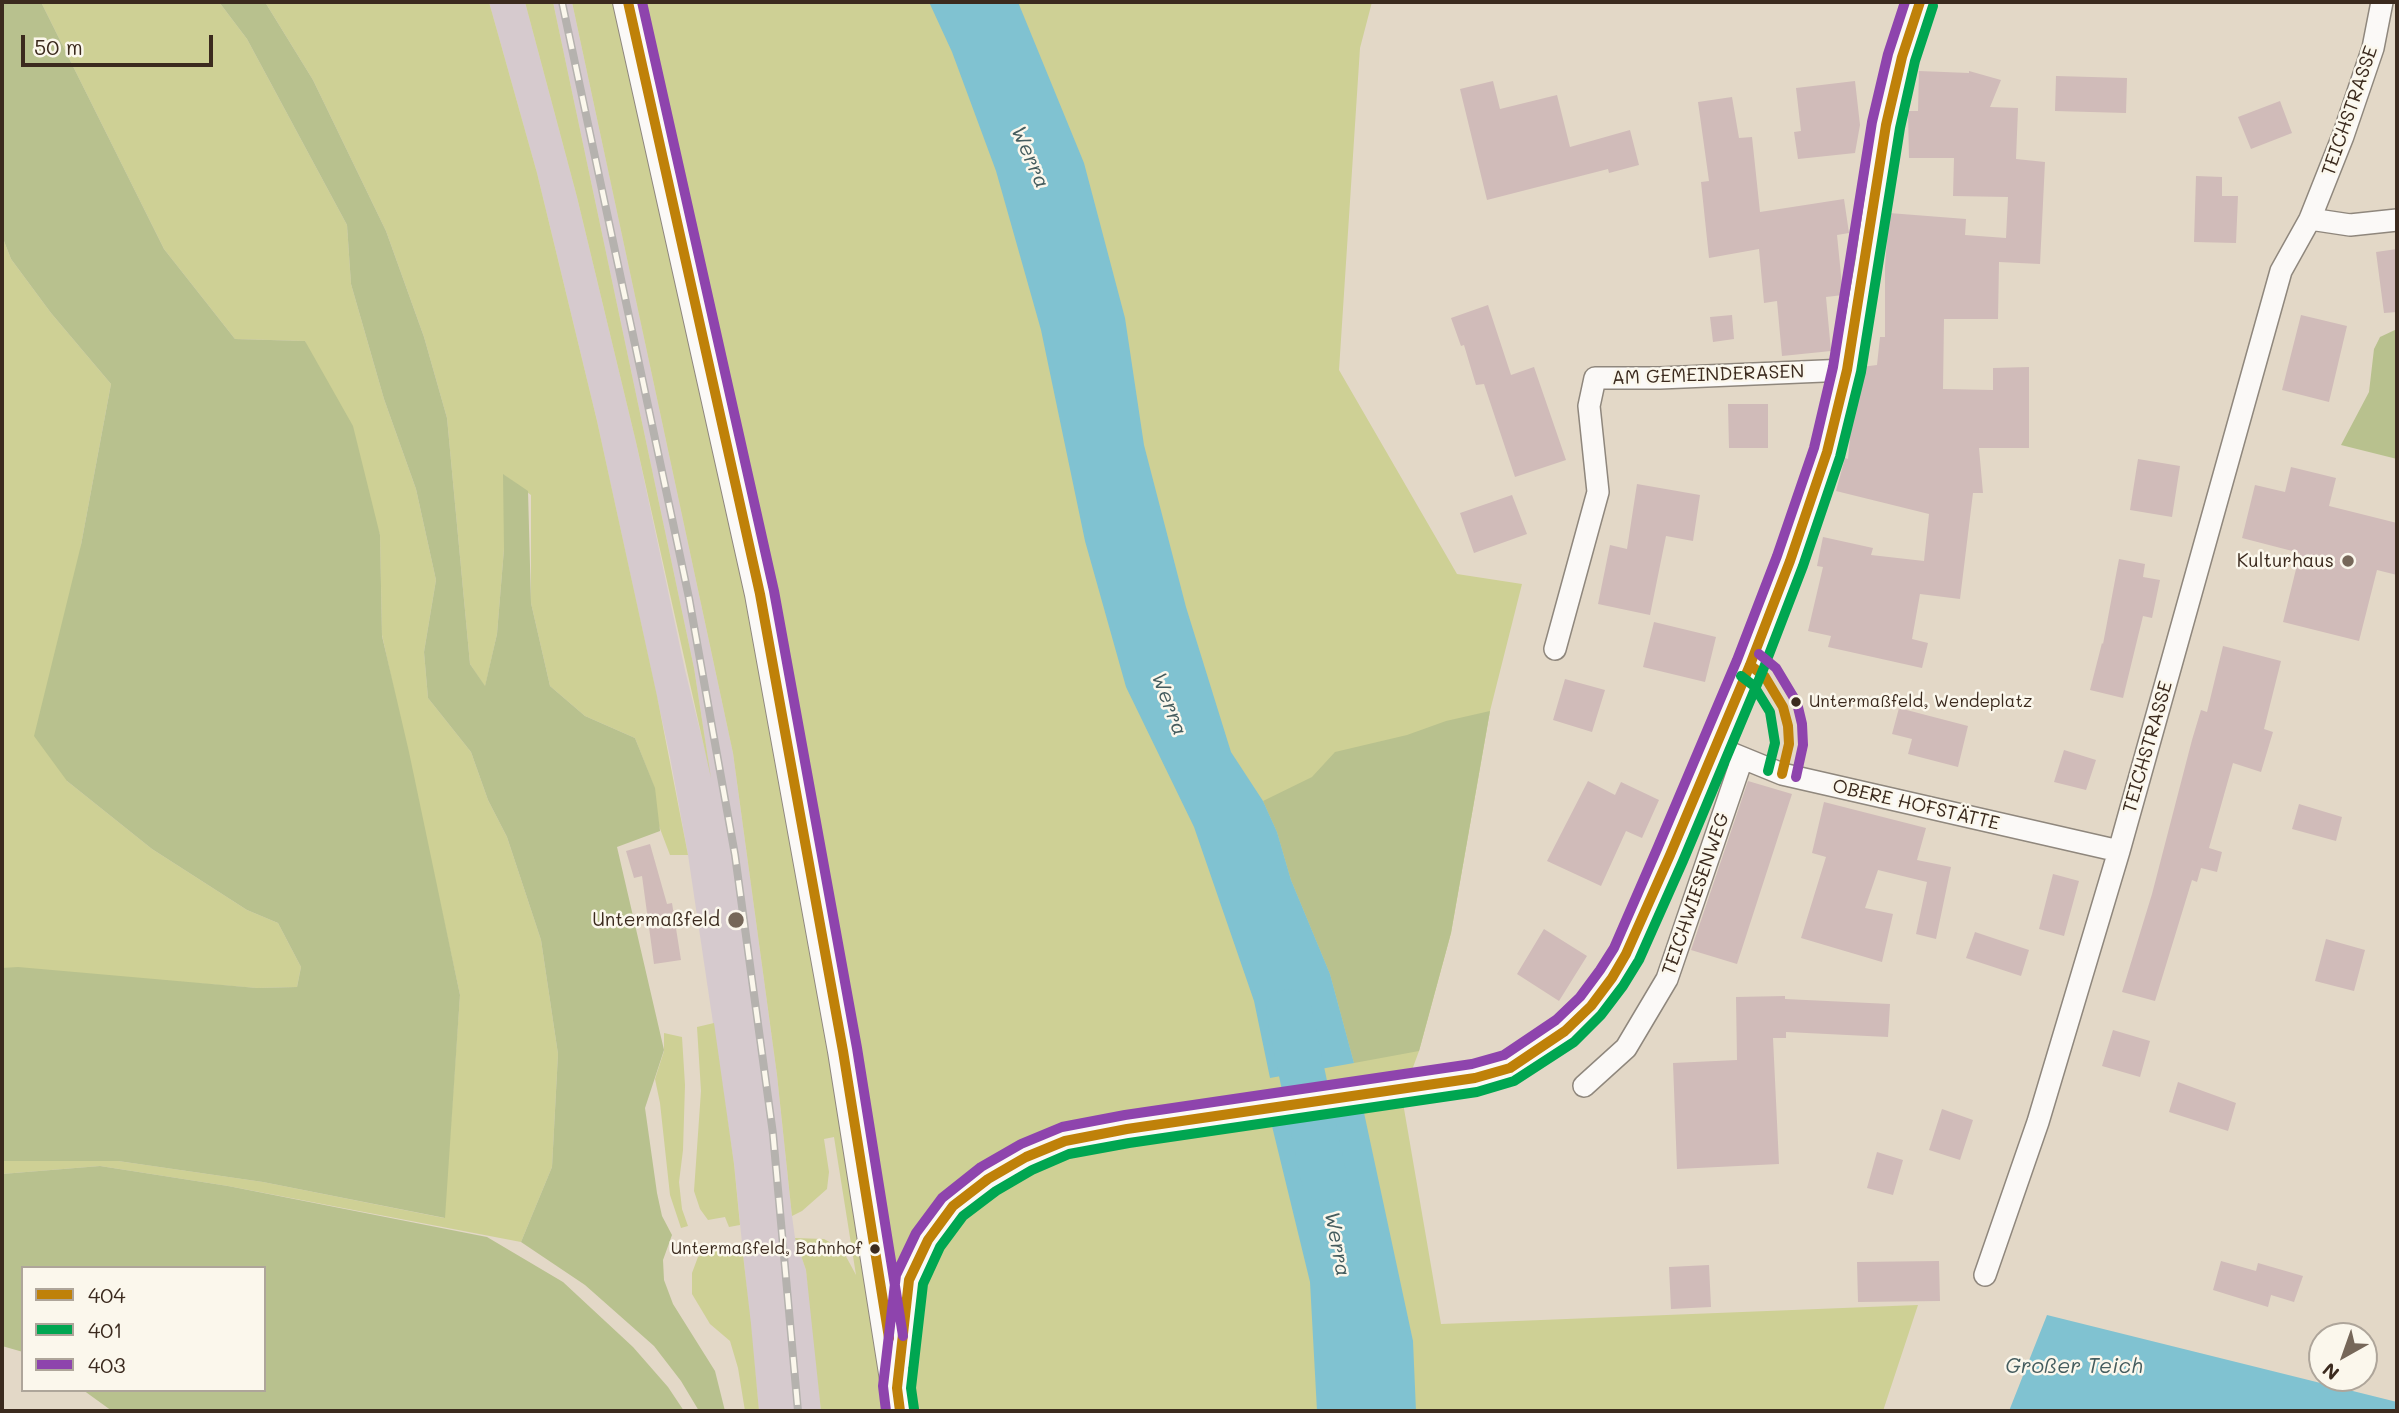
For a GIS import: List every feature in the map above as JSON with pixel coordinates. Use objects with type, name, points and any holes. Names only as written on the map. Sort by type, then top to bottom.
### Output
[{"type":"main road","points":[[628,2],[760,594],[843,1051],[899,1399]]},
{"type":"street","points":[[899,1399],[909,1280],[928,1240],[953,1206],[988,1179],[1026,1157],[1065,1141],[1127,1129],[1475,1078],[1510,1068],[1565,1031],[1591,1006],[1612,978],[1632,942],[1716,747],[1790,561],[1827,452],[1847,370],[1886,125],[1902,57],[1920,2]]},
{"type":"street","name":"TEICHSTRASSE","points":[[1985,1275],[2038,1122],[2119,851],[2281,271],[2310,219],[2343,136],[2373,48],[2382,2]]},
{"type":"street","points":[[2310,219],[2350,225],[2397,220]]},
{"type":"street","name":"AM GEMEINDERASEN","points":[[1555,649],[1598,492],[1589,406],[1595,378],[1847,370]]},
{"type":"street","name":"OBERE HOFSTÄTTE","points":[[1716,747],[1782,774],[2119,851]]},
{"type":"street","name":"TEICHWIESENWEG","points":[[1584,1086],[1626,1048],[1667,979],[1742,759]]},
{"type":"shaded area","points":[[489,2],[525,2],[577,197],[636,442],[685,670],[709,766],[694,668],[553,2],[572,2],[733,753],[777,1075],[795,1238],[806,1270],[812,1314],[821,1411],[759,1411],[734,1164],[688,855],[670,757],[597,421],[537,173]]},
{"type":"green space","points":[[2,2],[41,2],[164,249],[235,339],[305,341],[353,426],[380,535],[382,636],[460,995],[445,1218],[263,1182],[118,1161],[2,1161],[2,968],[18,967],[257,988],[297,987],[301,967],[278,923],[247,910],[152,849],[67,781],[34,736],[81,545],[111,384],[51,313],[11,259],[2,236]]},
{"type":"green space","points":[[41,2],[219,2],[247,39],[347,225],[351,284],[384,399],[416,489],[436,580],[424,652],[428,698],[471,752],[488,800],[507,837],[541,940],[558,1054],[552,1167],[521,1242],[228,1186],[100,1166],[2,1174],[2,1160],[118,1161],[263,1182],[444,1218],[460,995],[382,635],[380,535],[305,341],[235,339],[164,249]]},
{"type":"green space","points":[[219,2],[265,2],[313,80],[386,231],[424,337],[447,418],[470,664],[485,686],[497,634],[504,549],[503,474],[528,491],[531,603],[550,686],[585,716],[635,738],[655,788],[660,831],[617,847],[664,1050],[645,1108],[657,1193],[662,1216],[672,1235],[663,1260],[664,1280],[673,1304],[715,1371],[725,1411],[699,1411],[681,1381],[654,1346],[585,1285],[521,1242],[552,1167],[558,1054],[541,940],[507,837],[488,800],[471,752],[428,698],[424,652],[436,580],[416,489],[384,399],[351,284],[347,225],[247,39]]},
{"type":"green space","points":[[265,2],[489,2],[537,173],[597,421],[657,696],[688,855],[670,855],[659,826],[653,784],[635,738],[585,716],[550,686],[531,603],[531,495],[504,475],[504,549],[497,634],[485,687],[470,664],[447,418],[424,337],[386,231],[313,80]]},
{"type":"green space","points":[[525,2],[553,2],[694,668],[711,778],[636,442],[577,197]]},
{"type":"green space","points":[[572,2],[1372,2],[1360,48],[1339,370],[1457,574],[1522,584],[1490,711],[1451,933],[1419,1051],[1402,1097],[1441,1324],[1918,1305],[1883,1411],[821,1411],[806,1270],[795,1238],[824,1239],[842,1249],[856,1275],[834,1137],[824,1139],[829,1172],[827,1189],[802,1211],[792,1216],[777,1075],[733,753]]},
{"type":"green space","points":[[2,236],[11,259],[51,313],[111,384],[81,545],[67,781],[152,849],[247,910],[278,923],[301,967],[297,987],[257,988],[2,968]]},
{"type":"green space","points":[[2397,329],[2397,459],[2341,445],[2369,392],[2374,349],[2380,337]]},
{"type":"green space","points":[[1490,711],[1451,933],[1419,1051],[1354,1063],[1330,974],[1291,880],[1277,832],[1263,801],[1312,777],[1335,752]]},
{"type":"green space","points":[[714,1023],[740,1225],[729,1227],[725,1217],[708,1220],[700,1209],[694,1191],[701,1091],[697,1027]]},
{"type":"green space","points":[[664,1033],[682,1037],[685,1085],[679,1182],[682,1209],[688,1226],[681,1228],[670,1195],[655,1079],[664,1051]]},
{"type":"green space","points":[[100,1166],[228,1186],[487,1237],[563,1282],[633,1347],[668,1387],[684,1411],[112,1411],[86,1392],[266,1392],[266,1266],[21,1266],[21,1351],[2,1346],[2,1174]]},
{"type":"green space","points":[[742,1246],[759,1411],[745,1411],[738,1368],[730,1341],[710,1324],[692,1294],[692,1273],[698,1257],[715,1250]]},
{"type":"water","points":[[929,2],[1018,2],[1084,163],[1125,318],[1144,445],[1186,607],[1231,752],[1263,801],[1277,832],[1291,880],[1330,974],[1354,1063],[1270,1078],[1254,1001],[1194,827],[1126,687],[1085,541],[1041,330],[996,171],[952,52]]},
{"type":"water","points":[[1363,1108],[1413,1341],[1416,1411],[1317,1411],[1310,1282],[1271,1122]]},
{"type":"water","name":"Großer Teich","points":[[2047,1315],[2308,1380],[2308,1392],[2357,1392],[2397,1402],[2397,1411],[2009,1411]]},
{"type":"building","points":[[1919,71],[1969,71],[2001,80],[1990,107],[2018,108],[2016,159],[2045,162],[2040,264],[1999,262],[1998,319],[1944,319],[1943,389],[1993,390],[1993,368],[2029,367],[2029,448],[1979,448],[1983,493],[1973,493],[1960,599],[1920,594],[1912,639],[1928,643],[1922,668],[1828,647],[1831,636],[1808,631],[1823,567],[1817,566],[1823,537],[1873,548],[1871,555],[1924,561],[1929,514],[1836,491],[1845,458],[1848,459],[1853,403],[1861,367],[1877,365],[1880,337],[1885,337],[1885,266],[1889,213],[1966,219],[1965,235],[2006,238],[2008,197],[1953,196],[1954,158],[1909,158],[1908,111],[1918,111]]},
{"type":"building","points":[[2056,76],[2127,78],[2126,113],[2055,111]]},
{"type":"building","points":[[1493,81],[1500,109],[1557,95],[1570,147],[1630,130],[1639,165],[1609,173],[1608,169],[1487,200],[1460,89]]},
{"type":"building","points":[[1855,81],[1860,125],[1855,153],[1798,159],[1794,132],[1801,131],[1796,88]]},
{"type":"building","points":[[1732,97],[1739,138],[1752,137],[1760,212],[1844,199],[1849,233],[1837,235],[1843,295],[1826,297],[1831,351],[1782,356],[1777,301],[1764,303],[1759,249],[1709,258],[1701,182],[1709,181],[1698,102]]},
{"type":"building","points":[[2280,101],[2292,133],[2251,149],[2238,117]]},
{"type":"building","points":[[2196,176],[2222,177],[2222,196],[2238,196],[2236,243],[2194,242]]},
{"type":"building","points":[[2397,249],[2397,312],[2384,313],[2376,252]]},
{"type":"building","points":[[1488,305],[1511,375],[1534,367],[1566,460],[1515,477],[1484,384],[1476,385],[1464,345],[1461,346],[1451,318]]},
{"type":"building","points":[[1732,315],[1734,339],[1713,342],[1710,317]]},
{"type":"building","points":[[2301,315],[2347,326],[2329,402],[2282,390]]},
{"type":"building","points":[[1728,404],[1768,404],[1768,448],[1729,448]]},
{"type":"building","points":[[2138,459],[2180,466],[2172,517],[2130,510]]},
{"type":"building","name":"Kulturhaus","points":[[2291,467],[2336,478],[2329,506],[2397,523],[2397,575],[2377,570],[2359,641],[2283,622],[2300,553],[2242,538],[2255,485],[2285,492]]},
{"type":"building","points":[[1637,484],[1700,495],[1693,541],[1666,536],[1650,615],[1598,604],[1610,545],[1627,549]]},
{"type":"building","points":[[1512,495],[1527,534],[1474,553],[1460,513]]},
{"type":"building","points":[[2119,559],[2145,564],[2143,577],[2160,580],[2152,618],[2143,616],[2123,698],[2090,690],[2103,644]]},
{"type":"building","points":[[1654,622],[1716,637],[1705,682],[1643,667]]},
{"type":"building","points":[[2223,646],[2281,661],[2264,729],[2273,732],[2261,772],[2233,763],[2209,848],[2222,852],[2217,872],[2201,868],[2197,882],[2192,880],[2155,1001],[2122,992],[2152,894],[2192,740],[2201,710],[2207,712]]},
{"type":"building","points":[[1565,679],[1605,690],[1592,732],[1553,720]]},
{"type":"building","points":[[1899,708],[1968,726],[1958,767],[1908,754],[1912,739],[1892,734]]},
{"type":"building","points":[[2064,750],[2096,760],[2086,790],[2054,782]]},
{"type":"building","points":[[1588,781],[1615,795],[1621,782],[1659,800],[1642,838],[1626,831],[1601,886],[1547,861]]},
{"type":"building","points":[[1748,781],[1792,794],[1737,964],[1691,950]]},
{"type":"building","points":[[1824,802],[1926,828],[1917,860],[1951,867],[1936,939],[1916,934],[1927,882],[1878,870],[1865,908],[1893,914],[1882,962],[1801,938],[1826,857],[1812,853]]},
{"type":"building","points":[[2299,804],[2342,817],[2336,841],[2292,829]]},
{"type":"building","points":[[650,844],[667,904],[672,903],[681,960],[654,964],[642,876],[634,878],[626,851]]},
{"type":"building","points":[[2053,874],[2079,881],[2064,936],[2039,929]]},
{"type":"building","points":[[1544,929],[1587,956],[1559,1001],[1517,974]]},
{"type":"building","points":[[1975,932],[2029,950],[2021,976],[1966,958]]},
{"type":"building","points":[[2326,939],[2365,950],[2354,991],[2315,981]]},
{"type":"building","points":[[1785,996],[1785,999],[1890,1004],[1888,1037],[1786,1032],[1786,1038],[1773,1038],[1779,1164],[1677,1169],[1673,1063],[1737,1060],[1736,997]]},
{"type":"building","points":[[2113,1030],[2150,1041],[2140,1077],[2102,1066]]},
{"type":"building","points":[[2178,1082],[2236,1103],[2228,1131],[2169,1112]]},
{"type":"building","points":[[1942,1109],[1973,1120],[1960,1160],[1929,1150]]},
{"type":"building","points":[[1877,1152],[1903,1160],[1893,1195],[1867,1188]]},
{"type":"building","points":[[1939,1261],[1940,1301],[1858,1302],[1857,1262]]},
{"type":"building","points":[[2221,1261],[2256,1271],[2258,1263],[2303,1276],[2294,1302],[2271,1295],[2268,1307],[2213,1290]]},
{"type":"building","points":[[1709,1265],[1711,1307],[1671,1309],[1669,1267]]},
{"type":"waterway","name":"Werra","points":[[1289,1012],[1324,1178]]},
{"type":"railway","points":[[562,2],[689,598],[735,855],[773,1134],[798,1411]]},
{"type":"transit line","name":"404","points":[[628,2],[760,594],[843,1051],[889,1338]]},
{"type":"transit line","name":"403","points":[[642,2],[774,591],[857,1048],[903,1336]]},
{"type":"transit line","name":"403","points":[[886,1411],[883,1386],[896,1275],[916,1233],[942,1198],[981,1167],[1021,1144],[1062,1127],[1125,1115],[1472,1064],[1504,1055],[1556,1020],[1580,997],[1600,970],[1614,948],[1737,660],[1814,448],[1833,367],[1872,122],[1888,54],[1905,2]]},
{"type":"transit line","name":"404","points":[[900,1411],[897,1388],[909,1280],[928,1240],[953,1206],[988,1179],[1026,1157],[1065,1141],[1127,1129],[1475,1078],[1510,1068],[1565,1031],[1591,1006],[1612,978],[1626,954],[1670,855],[1750,665],[1790,561],[1827,452],[1847,370],[1886,125],[1902,57],[1920,2]]},
{"type":"transit line","name":"401","points":[[914,1409],[911,1388],[923,1284],[940,1247],[963,1216],[996,1191],[1032,1170],[1069,1154],[1477,1092],[1514,1081],[1574,1042],[1601,1015],[1623,986],[1639,960],[1683,861],[1763,670],[1803,566],[1840,457],[1861,372],[1900,128],[1915,61],[1933,6]]},
{"type":"transit line","name":"403","points":[[1759,654],[1776,668],[1797,703],[1803,745],[1796,777]]},
{"type":"transit line","name":"404","points":[[1750,665],[1765,677],[1783,707],[1789,744],[1782,774]]},
{"type":"transit line","name":"401","points":[[1741,676],[1754,686],[1770,712],[1775,743],[1768,771]]},
{"type":"place","name":"Kulturhaus","points":[[2348,561]]},
{"type":"place","name":"Untermaßfeld, Wendeplatz","points":[[1796,702]]},
{"type":"place","name":"Untermaßfeld","points":[[736,920]]},
{"type":"place","name":"Untermaßfeld, Bahnhof","points":[[875,1249]]}]
